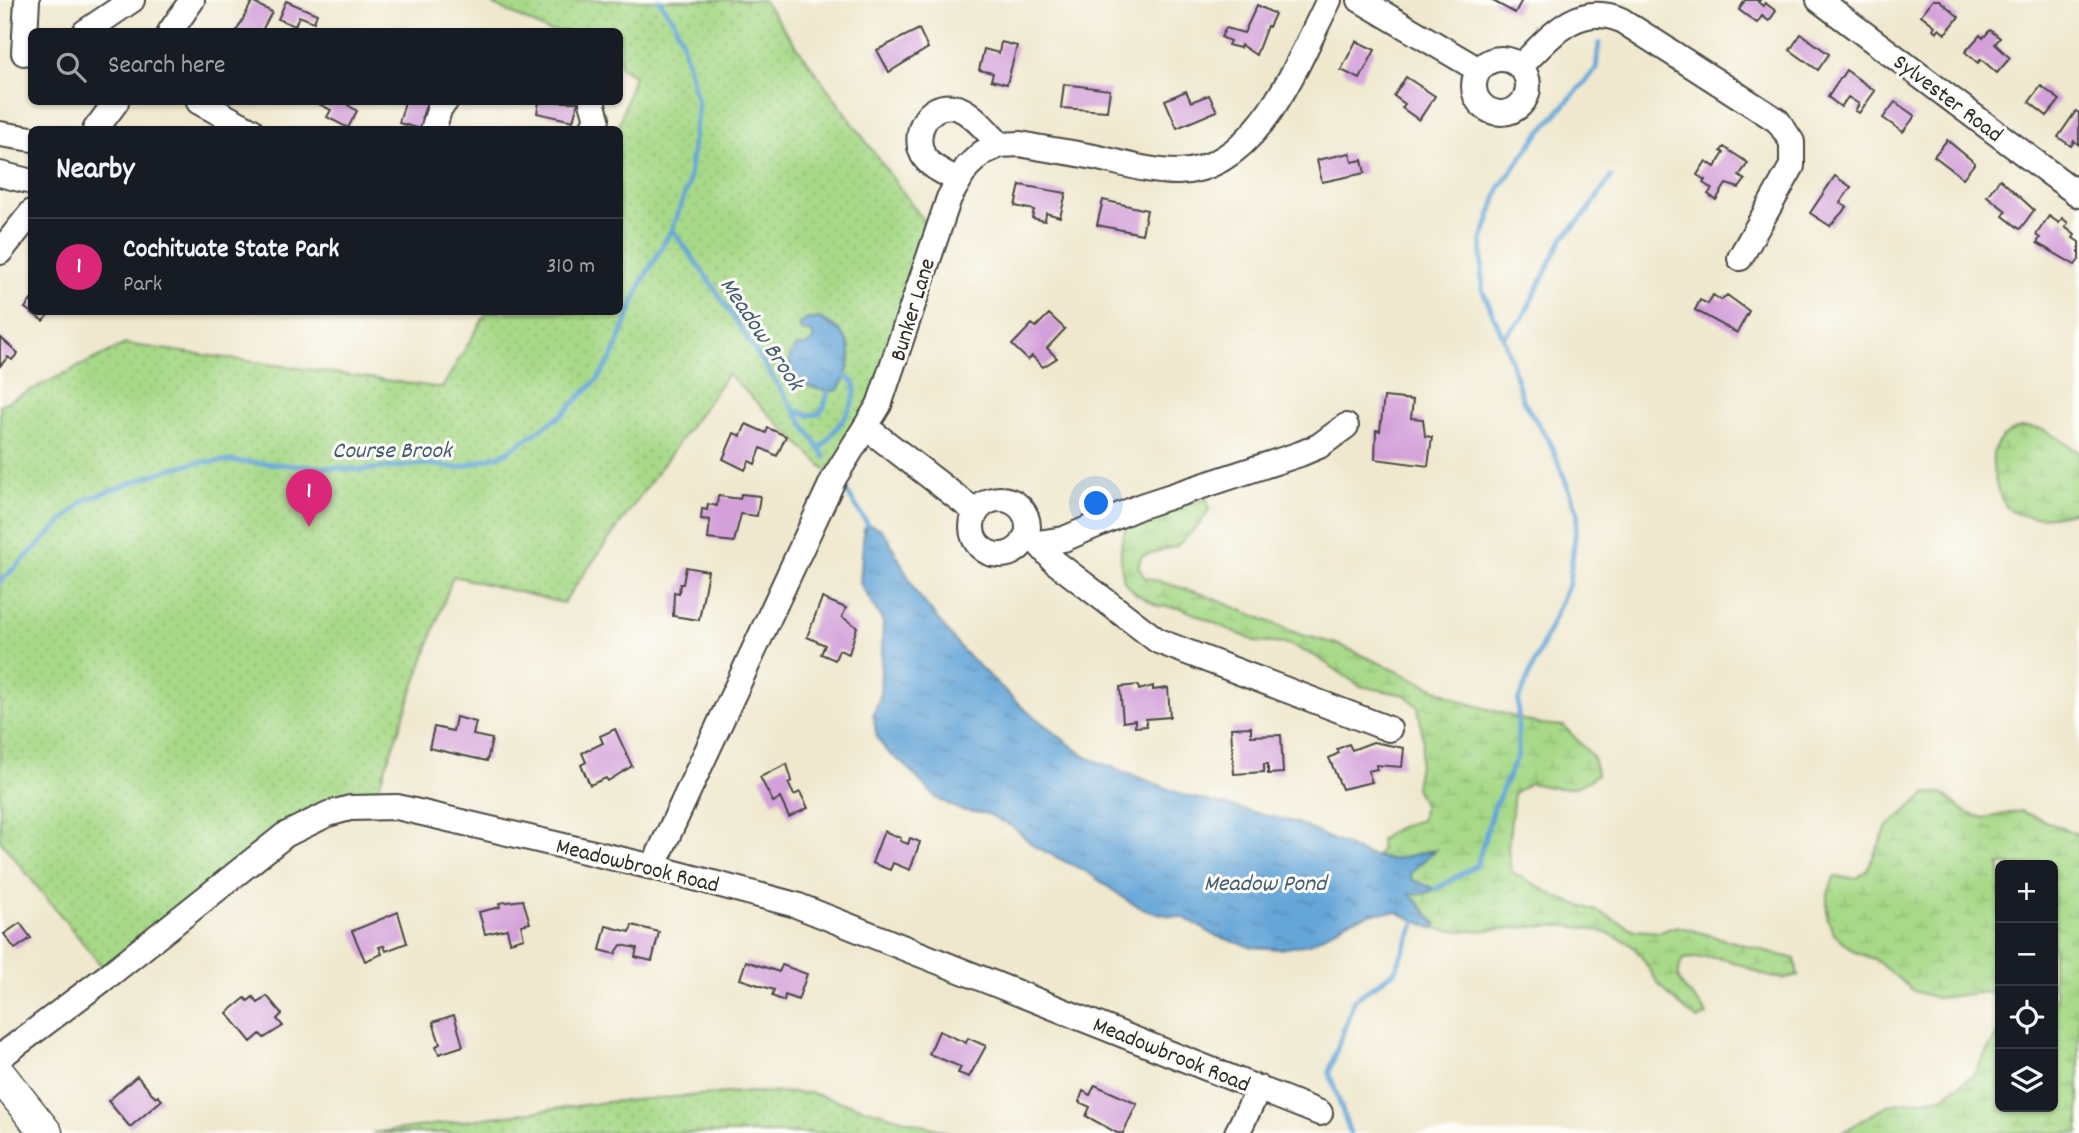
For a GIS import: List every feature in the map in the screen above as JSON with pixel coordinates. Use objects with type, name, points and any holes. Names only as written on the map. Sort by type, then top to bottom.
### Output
[{"type":"main road","points":[[0,1075],[46,1133]]},
{"type":"street","points":[[18,52],[27,0]]},
{"type":"street","points":[[91,28],[132,0]]},
{"type":"street","points":[[173,28],[192,0]]},
{"type":"street","points":[[958,180],[930,164],[923,155],[918,134],[922,122],[931,113],[944,107],[955,107],[1000,145],[1032,146],[1141,169],[1179,172],[1213,166],[1248,139],[1281,94],[1329,0]]},
{"type":"street","points":[[1360,0],[1479,70]]},
{"type":"street","name":"Sylvester Road","points":[[1819,0],[2079,195]]},
{"type":"street","points":[[1520,67],[1564,25],[1591,14],[1607,14],[1779,121],[1792,142],[1792,166],[1740,258]]},
{"type":"street","points":[[1495,60],[1512,62],[1520,67],[1528,82],[1526,94],[1517,107],[1502,113],[1486,109],[1475,94],[1475,80],[1479,70],[1495,60]]},
{"type":"street","points":[[98,126],[115,105]]},
{"type":"street","points":[[205,105],[244,126]]},
{"type":"street","points":[[435,126],[444,105]]},
{"type":"street","points":[[593,105],[597,119],[594,126]]},
{"type":"street","points":[[0,134],[28,138]]},
{"type":"street","name":"Bunker Lane","points":[[653,867],[834,478],[867,428],[888,383],[938,225],[958,180],[982,153],[1000,145]]},
{"type":"street","points":[[0,174],[28,181]]},
{"type":"street","points":[[0,252],[28,217]]},
{"type":"street","points":[[1346,426],[1319,446],[1300,454],[1141,506],[1064,539],[1032,540],[1001,555],[986,551],[972,533],[976,512],[982,505],[1000,499],[1017,506],[1032,540],[1055,562],[1158,641],[1389,729]]},
{"type":"street","points":[[867,428],[976,512]]},
{"type":"street","name":"Meadowbrook Road","points":[[0,1057],[109,975],[285,835],[328,814],[350,808],[397,807],[653,867],[758,894],[837,919],[1320,1113]]},
{"type":"street","points":[[1237,1133],[1259,1088]]},
{"type":"green space","points":[[492,0],[763,0],[934,235],[888,383],[834,478],[728,374],[563,603],[453,576],[372,806],[328,814],[109,975],[0,841],[0,405],[125,344],[442,388],[485,315],[623,315],[623,126],[619,126],[634,75],[623,69],[623,28],[542,28],[494,5]]},
{"type":"green space","points":[[2021,427],[2047,431],[2079,452],[2079,510],[2055,516],[2031,517],[2015,513],[2006,506],[1994,477],[1994,451],[2003,437]]},
{"type":"green space","points":[[1207,498],[1209,510],[1201,523],[1177,546],[1142,556],[1138,566],[1144,577],[1202,594],[1299,634],[1340,645],[1464,702],[1538,724],[1564,726],[1593,757],[1597,774],[1573,787],[1557,788],[1530,783],[1514,793],[1508,847],[1511,871],[1559,898],[1602,913],[1634,930],[1660,932],[1677,926],[1795,959],[1798,976],[1768,976],[1718,958],[1683,959],[1679,969],[1681,984],[1707,1015],[1698,1020],[1663,988],[1631,945],[1602,931],[1554,926],[1456,931],[1432,928],[1437,924],[1408,892],[1434,889],[1412,880],[1410,872],[1434,850],[1390,860],[1376,856],[1381,850],[1380,840],[1384,836],[1422,820],[1423,804],[1415,787],[1423,742],[1418,707],[1405,695],[1360,686],[1315,656],[1288,644],[1257,642],[1181,608],[1158,606],[1136,594],[1124,581],[1122,542],[1131,521]]},
{"type":"green space","points":[[1927,793],[1942,793],[1967,813],[1984,818],[2021,811],[2079,835],[2079,1133],[1841,1133],[1888,1105],[1943,1097],[1974,1074],[1995,1037],[1995,1112],[2058,1112],[2058,860],[1995,860],[1995,995],[1985,992],[1937,998],[1914,991],[1874,959],[1855,952],[1834,934],[1827,917],[1827,897],[1834,877],[1857,878],[1867,870],[1887,827]]},
{"type":"green space","points":[[741,1092],[811,1093],[950,1133],[372,1133],[607,1102]]},
{"type":"water","points":[[819,318],[840,332],[849,348],[849,368],[838,390],[828,391],[808,386],[799,380],[789,365],[797,346],[806,346],[813,340],[813,333],[801,331],[799,325],[806,320]]},
{"type":"water","name":"Meadow Pond","points":[[868,525],[880,528],[888,538],[916,592],[964,652],[1023,708],[1086,757],[1187,796],[1294,822],[1365,854],[1390,860],[1435,850],[1410,873],[1412,880],[1436,889],[1424,894],[1409,893],[1437,925],[1432,928],[1397,912],[1374,913],[1349,921],[1309,944],[1280,949],[1251,947],[1216,936],[1184,918],[1154,913],[1131,903],[1087,872],[1035,847],[1013,827],[988,814],[960,810],[936,798],[905,765],[887,752],[877,737],[873,715],[880,697],[883,622],[860,583],[864,528]]},
{"type":"building","points":[[1491,0],[1522,0],[1515,13]]},
{"type":"building","points":[[1745,0],[1760,0],[1758,2],[1763,6],[1765,3],[1776,11],[1769,21],[1762,16],[1757,23],[1739,10]]},
{"type":"building","points":[[1933,0],[1939,0],[1959,17],[1945,34],[1939,29],[1937,32],[1933,29],[1935,26],[1921,15]]},
{"type":"building","points":[[286,1],[317,14],[314,22],[299,16],[295,26],[278,19]]},
{"type":"building","points":[[252,2],[272,12],[263,28],[238,28]]},
{"type":"building","points":[[1257,5],[1275,14],[1269,27],[1267,26],[1256,55],[1241,45],[1240,48],[1228,45],[1230,41],[1221,37],[1226,28],[1244,33]]},
{"type":"building","points":[[919,29],[928,48],[889,72],[877,50]]},
{"type":"building","points":[[1990,30],[2000,38],[1995,44],[2010,58],[1997,73],[1981,59],[1978,63],[1965,52],[1980,35],[1983,38]]},
{"type":"building","points":[[1801,34],[1829,54],[1818,70],[1790,50]]},
{"type":"building","points":[[1356,41],[1375,50],[1360,79],[1341,70]]},
{"type":"building","points":[[1001,42],[1017,46],[1007,84],[991,80],[993,73],[979,70],[984,49],[999,53]]},
{"type":"building","points":[[1846,70],[1875,91],[1859,113],[1855,111],[1859,104],[1848,97],[1841,107],[1828,97]]},
{"type":"building","points":[[1406,77],[1435,96],[1419,120],[1402,108],[1405,104],[1394,96]]},
{"type":"building","points":[[1064,84],[1110,90],[1107,111],[1061,108]]},
{"type":"building","points":[[2041,86],[2060,100],[2047,116],[2029,102]]},
{"type":"building","points":[[1186,91],[1191,102],[1209,95],[1217,111],[1177,128],[1165,100]]},
{"type":"building","points":[[1895,102],[1915,116],[1903,132],[1883,118]]},
{"type":"building","points":[[321,105],[348,105],[357,111],[349,126],[344,126],[327,117],[331,110]]},
{"type":"building","points":[[404,105],[426,105],[422,117],[428,119],[426,126],[399,123]]},
{"type":"building","points":[[538,105],[577,105],[573,121],[537,113]]},
{"type":"building","points":[[2076,111],[2079,113],[2079,145],[2074,141],[2071,146],[2058,137]]},
{"type":"building","points":[[1947,140],[1975,163],[1963,178],[1934,156]]},
{"type":"building","points":[[1724,147],[1748,163],[1739,176],[1745,180],[1739,188],[1726,184],[1716,200],[1708,194],[1712,189],[1697,175],[1706,161],[1715,167],[1724,153],[1721,151]]},
{"type":"building","points":[[1350,153],[1352,162],[1362,160],[1365,173],[1322,182],[1317,160]]},
{"type":"building","points":[[1835,176],[1851,187],[1840,203],[1847,207],[1830,226],[1810,213]]},
{"type":"building","points":[[2000,179],[2034,210],[2020,229],[2003,216],[2006,211],[1987,196]]},
{"type":"building","points":[[1020,185],[1066,193],[1060,217],[1046,213],[1045,221],[1032,218],[1034,210],[1015,206]]},
{"type":"building","points":[[1103,200],[1147,210],[1142,234],[1097,225]]},
{"type":"building","points":[[2049,216],[2059,223],[2062,218],[2068,223],[2065,227],[2079,242],[2079,260],[2075,265],[2037,243],[2040,238],[2036,235]]},
{"type":"building","points":[[1713,295],[1721,300],[1727,295],[1749,311],[1737,333],[1695,310],[1700,300],[1708,304]]},
{"type":"building","points":[[1049,314],[1065,329],[1047,348],[1057,358],[1043,367],[1032,356],[1028,360],[1012,345],[1032,324],[1036,327]]},
{"type":"building","points":[[35,315],[48,315],[43,321]]},
{"type":"building","points":[[0,337],[18,353],[12,360],[8,357],[0,366]]},
{"type":"building","points":[[1384,397],[1413,400],[1411,418],[1423,419],[1425,436],[1432,437],[1428,466],[1375,459],[1376,430],[1380,431]]},
{"type":"building","points":[[746,424],[766,433],[768,428],[786,436],[777,456],[761,448],[755,464],[749,461],[745,470],[723,459],[734,433],[741,436]]},
{"type":"building","points":[[741,494],[760,496],[757,516],[741,514],[734,542],[708,539],[710,520],[701,519],[702,509],[707,510],[708,504],[717,506],[718,496],[740,499]]},
{"type":"building","points":[[686,567],[708,571],[699,620],[673,616],[674,592],[679,593]]},
{"type":"building","points":[[822,598],[846,608],[842,617],[857,627],[849,654],[839,650],[835,660],[821,654],[825,645],[807,637]]},
{"type":"building","points":[[1138,685],[1139,690],[1153,686],[1153,690],[1168,688],[1170,717],[1146,719],[1147,726],[1135,727],[1135,720],[1123,722],[1120,687]]},
{"type":"building","points":[[456,717],[476,722],[473,735],[492,739],[487,761],[429,748],[434,727],[453,731]]},
{"type":"building","points":[[1251,727],[1251,736],[1281,735],[1283,773],[1268,774],[1268,764],[1264,764],[1264,772],[1234,774],[1231,728]]},
{"type":"building","points":[[615,729],[632,766],[608,781],[606,778],[590,785],[581,765],[586,762],[582,753],[603,743],[600,736]]},
{"type":"building","points":[[1373,742],[1404,748],[1402,767],[1376,765],[1377,769],[1368,771],[1372,782],[1342,789],[1329,758],[1339,753],[1337,749],[1349,744],[1352,750]]},
{"type":"building","points":[[787,764],[792,781],[788,783],[794,795],[800,792],[808,808],[789,817],[780,798],[773,802],[760,777]]},
{"type":"building","points":[[884,831],[908,844],[910,838],[920,842],[910,870],[893,863],[890,870],[872,863]]},
{"type":"building","points":[[523,900],[530,923],[521,925],[524,938],[510,942],[507,929],[485,934],[479,912],[500,907],[499,903]]},
{"type":"building","points":[[398,912],[407,943],[386,951],[384,946],[379,947],[382,954],[365,961],[352,931]]},
{"type":"building","points":[[20,923],[31,938],[15,949],[4,934]]},
{"type":"building","points":[[632,925],[659,932],[652,961],[635,957],[637,948],[621,945],[615,954],[600,950],[606,926],[630,932]]},
{"type":"building","points":[[746,961],[779,972],[782,965],[807,974],[798,1000],[785,995],[784,1001],[772,996],[774,990],[740,979]]},
{"type":"building","points":[[267,996],[282,1014],[277,1019],[283,1026],[264,1038],[260,1034],[251,1042],[227,1013],[245,998],[248,1001],[253,997],[258,1003]]},
{"type":"building","points":[[454,1015],[463,1046],[439,1054],[436,1046],[440,1044],[433,1022]]},
{"type":"building","points":[[939,1031],[966,1043],[968,1038],[986,1046],[969,1077],[958,1073],[961,1067],[929,1054]]},
{"type":"building","points":[[137,1076],[156,1098],[158,1096],[162,1100],[130,1127],[108,1101]]},
{"type":"building","points":[[1095,1085],[1137,1104],[1123,1133],[1117,1133],[1086,1116],[1090,1107],[1079,1102],[1083,1091],[1090,1095]]},
{"type":"waterway","name":"Course Brook","points":[[0,582],[85,500],[169,469],[200,462],[231,461],[362,470],[428,464],[458,468],[506,453],[563,414],[598,379],[614,354],[641,284],[672,229],[688,186],[698,103],[682,41],[674,21],[659,0]]},
{"type":"waterway","points":[[1436,889],[1477,865],[1493,810],[1518,755],[1518,701],[1569,583],[1578,513],[1550,442],[1523,401],[1506,344],[1482,289],[1482,240],[1500,187],[1537,136],[1596,69],[1599,43]]},
{"type":"waterway","points":[[1503,337],[1522,319],[1562,239],[1588,211],[1611,177]]},
{"type":"waterway","name":"Meadow Brook","points":[[672,229],[713,286],[825,457]]},
{"type":"waterway","points":[[820,450],[844,418],[853,400],[854,382],[846,377]]},
{"type":"waterway","points":[[795,410],[809,415],[818,414],[824,407],[828,392]]},
{"type":"waterway","name":"Meadow Brook","points":[[845,489],[868,525]]},
{"type":"waterway","name":"Meadow Brook","points":[[1350,1133],[1329,1072],[1354,1000],[1395,971],[1417,919]]},
{"type":"place","name":"Cochituate State Park","points":[[309,527]]}]
